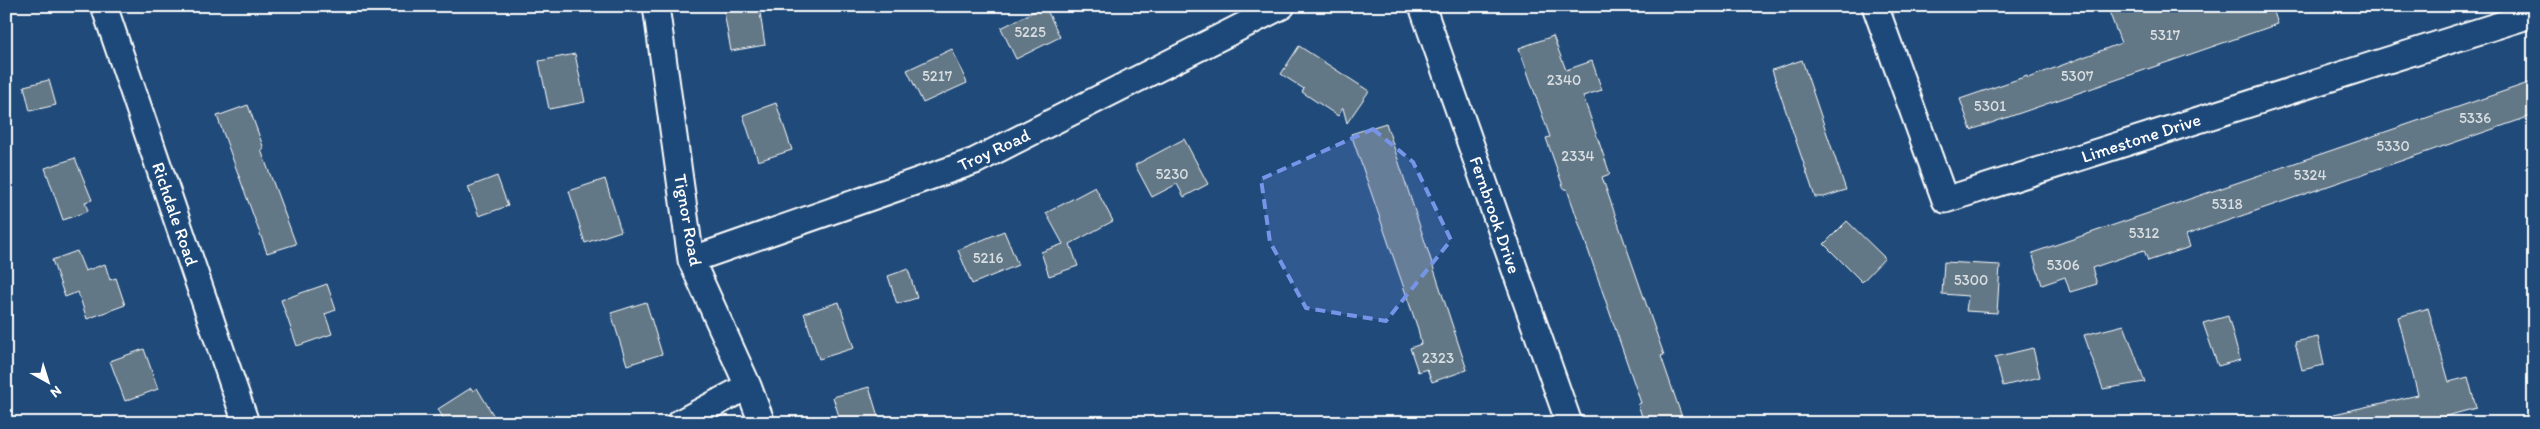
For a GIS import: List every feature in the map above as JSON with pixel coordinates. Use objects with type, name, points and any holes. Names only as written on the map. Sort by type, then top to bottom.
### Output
[{"type":"street","name":"Richdale Road","points":[[104,6],[246,423]]},
{"type":"street","name":"Tignor Road","points":[[656,6],[691,260],[748,386],[762,423]]},
{"type":"street","name":"Troy Road","points":[[691,260],[975,161],[1282,6]]},
{"type":"street","name":"Fernbrook Drive","points":[[1422,6],[1569,423]]},
{"type":"street","name":"Limestone Drive","points":[[1875,6],[1945,200],[2534,14]]},
{"type":"street","points":[[679,423],[748,386]]},
{"type":"highlighted area","points":[[1373,129],[1413,162],[1451,240],[1386,321],[1306,308],[1270,242],[1261,179]]},
{"type":"building","points":[[723,6],[759,6],[765,45],[731,51]]},
{"type":"building","points":[[1045,6],[1060,37],[1016,59],[1001,28]]},
{"type":"building","points":[[2107,6],[2272,6],[2278,24],[1971,130],[1960,99],[2027,76],[2028,78],[2121,43]]},
{"type":"building","points":[[1553,36],[1566,70],[1592,61],[1602,90],[1583,96],[1610,174],[1602,177],[1664,355],[1661,356],[1684,423],[1644,423],[1638,404],[1641,403],[1567,189],[1564,189],[1546,138],[1550,137],[1519,48]]},
{"type":"building","points":[[1299,46],[1369,91],[1347,123],[1343,108],[1338,116],[1302,92],[1304,89],[1281,74]]},
{"type":"building","points":[[952,49],[967,83],[923,103],[907,70]]},
{"type":"building","points":[[575,54],[585,102],[549,109],[539,61]]},
{"type":"building","points":[[1802,60],[1846,190],[1824,197],[1815,197],[1772,70]]},
{"type":"building","points":[[49,80],[56,105],[30,111],[24,86]]},
{"type":"building","points":[[2534,81],[2534,115],[2186,235],[2190,247],[2148,261],[2144,250],[2092,268],[2097,284],[2070,292],[2065,277],[2042,285],[2032,253]]},
{"type":"building","points":[[776,103],[792,150],[758,161],[743,115]]},
{"type":"building","points":[[248,105],[264,149],[261,150],[296,244],[267,253],[217,116]]},
{"type":"building","points":[[1386,123],[1467,370],[1432,382],[1427,369],[1418,372],[1410,348],[1421,344],[1418,329],[1351,134]]},
{"type":"building","points":[[1184,139],[1208,184],[1184,197],[1177,184],[1152,197],[1135,165]]},
{"type":"building","points":[[75,158],[92,200],[85,202],[88,211],[63,220],[45,168]]},
{"type":"building","points":[[497,176],[508,206],[479,216],[468,187]]},
{"type":"building","points":[[605,179],[621,231],[585,243],[569,191]]},
{"type":"building","points":[[1095,187],[1113,221],[1070,244],[1078,266],[1049,276],[1041,252],[1063,244],[1046,213]]},
{"type":"building","points":[[1847,221],[1885,258],[1862,282],[1824,244]]},
{"type":"building","points":[[1004,231],[1018,265],[972,284],[958,250]]},
{"type":"building","points":[[77,251],[85,271],[105,264],[110,280],[116,278],[125,305],[87,319],[78,292],[65,297],[52,260]]},
{"type":"building","points":[[1944,262],[2000,265],[1997,313],[1966,311],[1968,296],[1942,294]]},
{"type":"building","points":[[908,269],[917,298],[897,304],[888,276]]},
{"type":"building","points":[[327,284],[336,310],[325,314],[332,334],[297,346],[281,300]]},
{"type":"building","points":[[646,302],[662,354],[627,365],[611,313]]},
{"type":"building","points":[[839,302],[854,348],[819,359],[804,313]]},
{"type":"building","points":[[2428,308],[2449,382],[2468,377],[2476,408],[2421,423],[2335,423],[2334,414],[2418,395],[2398,317]]},
{"type":"building","points":[[2228,316],[2240,360],[2218,366],[2203,323]]},
{"type":"building","points":[[2124,325],[2145,382],[2103,389],[2084,335]]},
{"type":"building","points":[[2318,337],[2324,365],[2302,370],[2295,342]]},
{"type":"building","points":[[2033,348],[2040,377],[2003,386],[1995,357]]},
{"type":"building","points":[[144,349],[158,389],[125,401],[110,361]]},
{"type":"building","points":[[869,387],[880,423],[841,423],[833,397]]},
{"type":"building","points":[[471,388],[473,391],[477,388],[498,423],[446,423],[438,409]]}]
